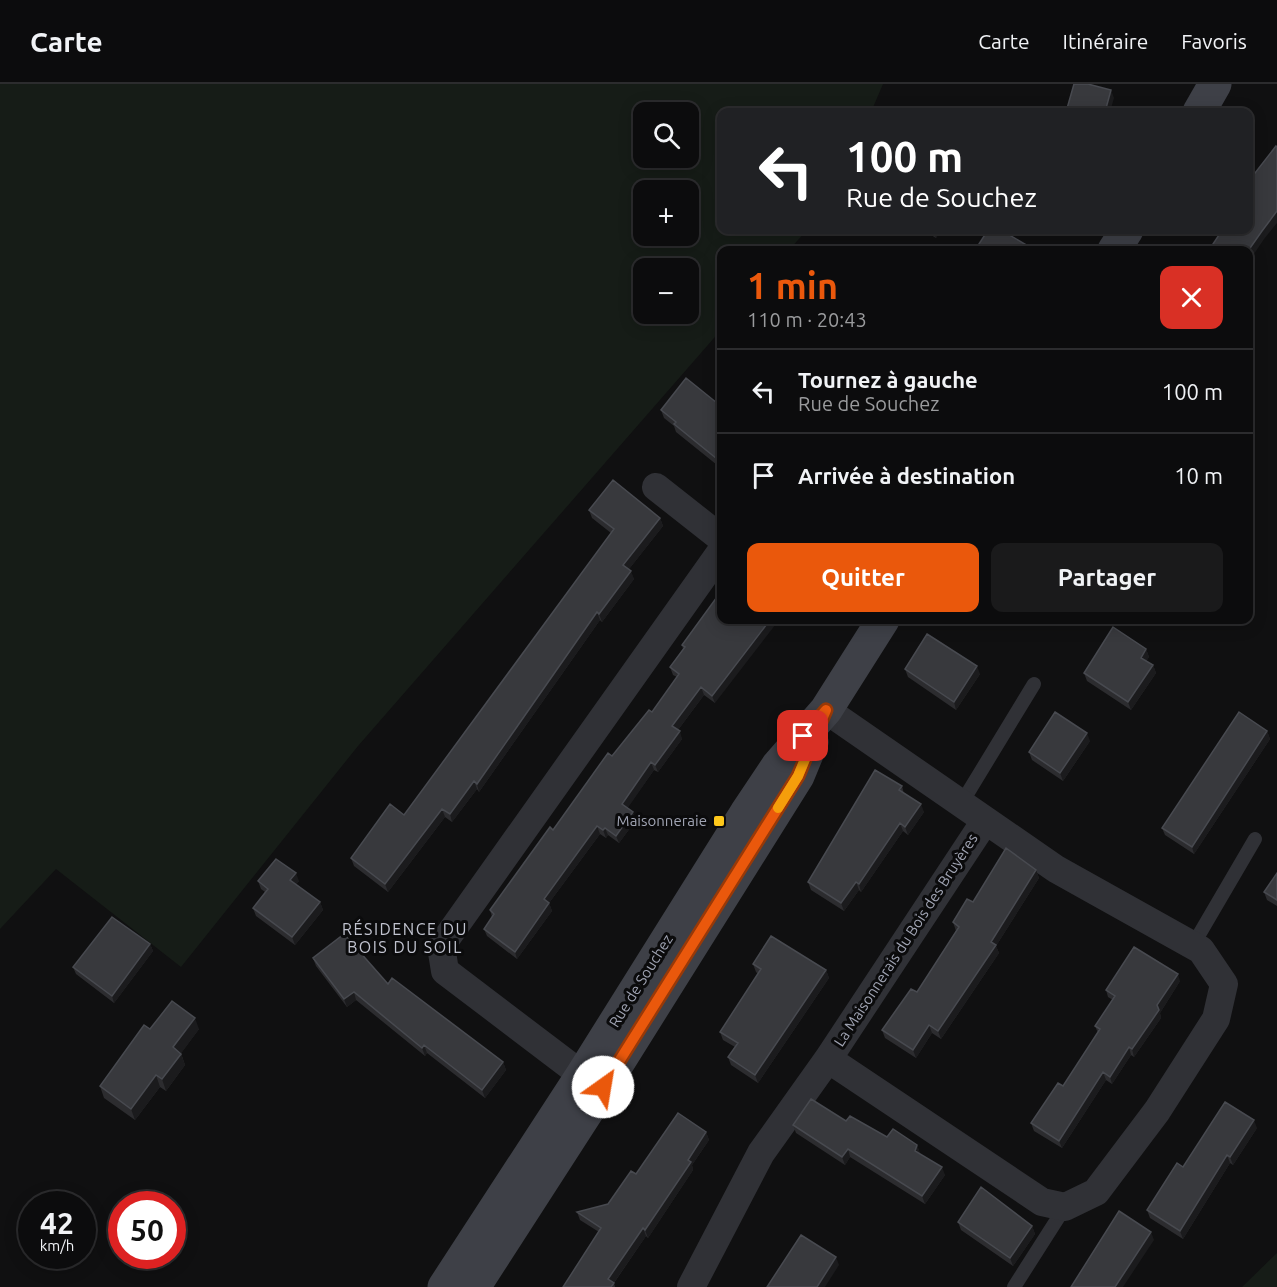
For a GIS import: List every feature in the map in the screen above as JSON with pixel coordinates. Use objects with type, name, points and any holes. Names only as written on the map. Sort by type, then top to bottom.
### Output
[{"type":"main road","points":[[1201,108],[1215,84]]},
{"type":"main road","name":"Rue de Souchez","points":[[444,1287],[593,1081],[798,776],[826,710],[880,624]]},
{"type":"main road","name":"Rue de Souchez","points":[[474,1287],[593,1081]]},
{"type":"street","points":[[656,487],[717,535]]},
{"type":"street","points":[[593,1081],[445,971],[441,946],[717,557]]},
{"type":"street","name":"La Maisonnerais du Bois des Bruyères","points":[[826,710],[1056,869],[1194,945],[1201,950],[1224,984],[1216,1019],[1157,1111],[1096,1192],[1065,1208],[1042,1202],[828,1059]]},
{"type":"street","name":"La Maisonnerais du Bois des Bruyères","points":[[691,1287],[761,1153],[828,1059],[985,821]]},
{"type":"lane","points":[[961,804],[1034,684]]},
{"type":"lane","points":[[1194,945],[1255,839]]},
{"type":"lane","points":[[1014,1287],[1065,1208]]},
{"type":"shaded area","points":[[0,84],[883,84],[873,108],[717,108],[717,234],[803,234],[793,246],[717,246],[717,335],[358,746],[181,967],[56,869],[0,929]]},
{"type":"shaded area","points":[[1277,1253],[1277,1287],[1242,1287]]},
{"type":"building","points":[[1074,84],[1088,84],[1111,90],[1106,108],[1067,108]]},
{"type":"building","points":[[1276,146],[1277,211],[1252,246],[1212,246],[1218,234],[1253,234],[1253,176]]},
{"type":"building","points":[[985,234],[1008,234],[1028,246],[978,246]]},
{"type":"building","points":[[686,378],[717,403],[717,459],[674,424],[676,422],[661,410]]},
{"type":"building","points":[[613,480],[660,518],[623,565],[631,571],[599,614],[597,612],[477,784],[474,781],[450,814],[442,809],[385,884],[351,858],[390,804],[404,815],[614,529],[589,510]]},
{"type":"building","points":[[717,597],[717,624],[767,624],[712,696],[701,687],[672,726],[680,731],[655,765],[651,762],[622,804],[633,812],[616,836],[605,828],[603,830],[597,826],[544,899],[549,903],[515,952],[484,929],[494,914],[490,910],[550,827],[553,830],[608,753],[612,756],[649,710],[652,712],[679,674],[670,667],[685,647],[682,645]]},
{"type":"building","points":[[1113,627],[1146,649],[1141,658],[1153,665],[1128,702],[1084,673]]},
{"type":"building","points":[[927,634],[977,666],[954,702],[905,669]]},
{"type":"building","points":[[1055,712],[1087,733],[1060,773],[1029,752]]},
{"type":"building","points":[[1239,712],[1267,731],[1192,847],[1162,828]]},
{"type":"building","points":[[875,770],[902,786],[899,790],[921,804],[905,827],[900,823],[859,884],[856,882],[841,903],[808,882]]},
{"type":"building","points":[[1006,848],[1036,870],[991,942],[996,945],[938,1031],[929,1025],[913,1050],[882,1030],[911,989],[917,992],[959,927],[953,922],[967,899],[973,902]]},
{"type":"building","points":[[276,859],[296,873],[290,880],[320,902],[292,937],[253,908],[268,889],[258,881]]},
{"type":"building","points":[[1277,873],[1277,900],[1264,892]]},
{"type":"building","points":[[112,917],[150,944],[112,996],[73,967]]},
{"type":"building","points":[[344,934],[388,984],[392,978],[503,1062],[482,1090],[424,1045],[422,1048],[354,992],[344,999],[313,958]]},
{"type":"building","points":[[771,936],[826,970],[755,1075],[728,1057],[738,1043],[720,1032],[761,969],[753,964]]},
{"type":"building","points":[[1134,947],[1178,974],[1157,1005],[1159,1010],[1132,1049],[1129,1047],[1110,1077],[1103,1072],[1059,1141],[1031,1123],[1058,1083],[1063,1086],[1100,1029],[1095,1026],[1115,996],[1106,990]]},
{"type":"building","points":[[172,1001],[195,1018],[173,1047],[181,1054],[162,1079],[156,1075],[131,1109],[100,1086],[144,1025],[150,1029]]},
{"type":"building","points":[[811,1099],[846,1121],[850,1116],[887,1137],[893,1129],[917,1145],[915,1151],[942,1167],[922,1196],[848,1149],[842,1157],[793,1125]]},
{"type":"building","points":[[1225,1102],[1254,1120],[1230,1157],[1227,1155],[1180,1231],[1147,1210],[1177,1163],[1183,1167]]},
{"type":"building","points":[[678,1113],[706,1132],[688,1160],[691,1162],[645,1230],[643,1228],[608,1279],[614,1283],[611,1287],[563,1287],[601,1228],[577,1212],[608,1204],[631,1171],[636,1174]]},
{"type":"building","points":[[981,1187],[1032,1226],[1010,1258],[958,1222]]},
{"type":"building","points":[[1119,1211],[1151,1232],[1115,1287],[1071,1287]]},
{"type":"building","points":[[801,1235],[836,1257],[817,1287],[767,1287]]},
{"type":"slow traffic","points":[[778,808],[798,776],[820,723]]},
{"type":"place","name":"Maisonneraie","points":[[719,821]]},
{"type":"district","name":"RÉSIDENCE DU BOIS DU SOIL","points":[[405,938]]},
{"type":"route","points":[[603,1087],[798,776],[826,710],[803,736]]}]
